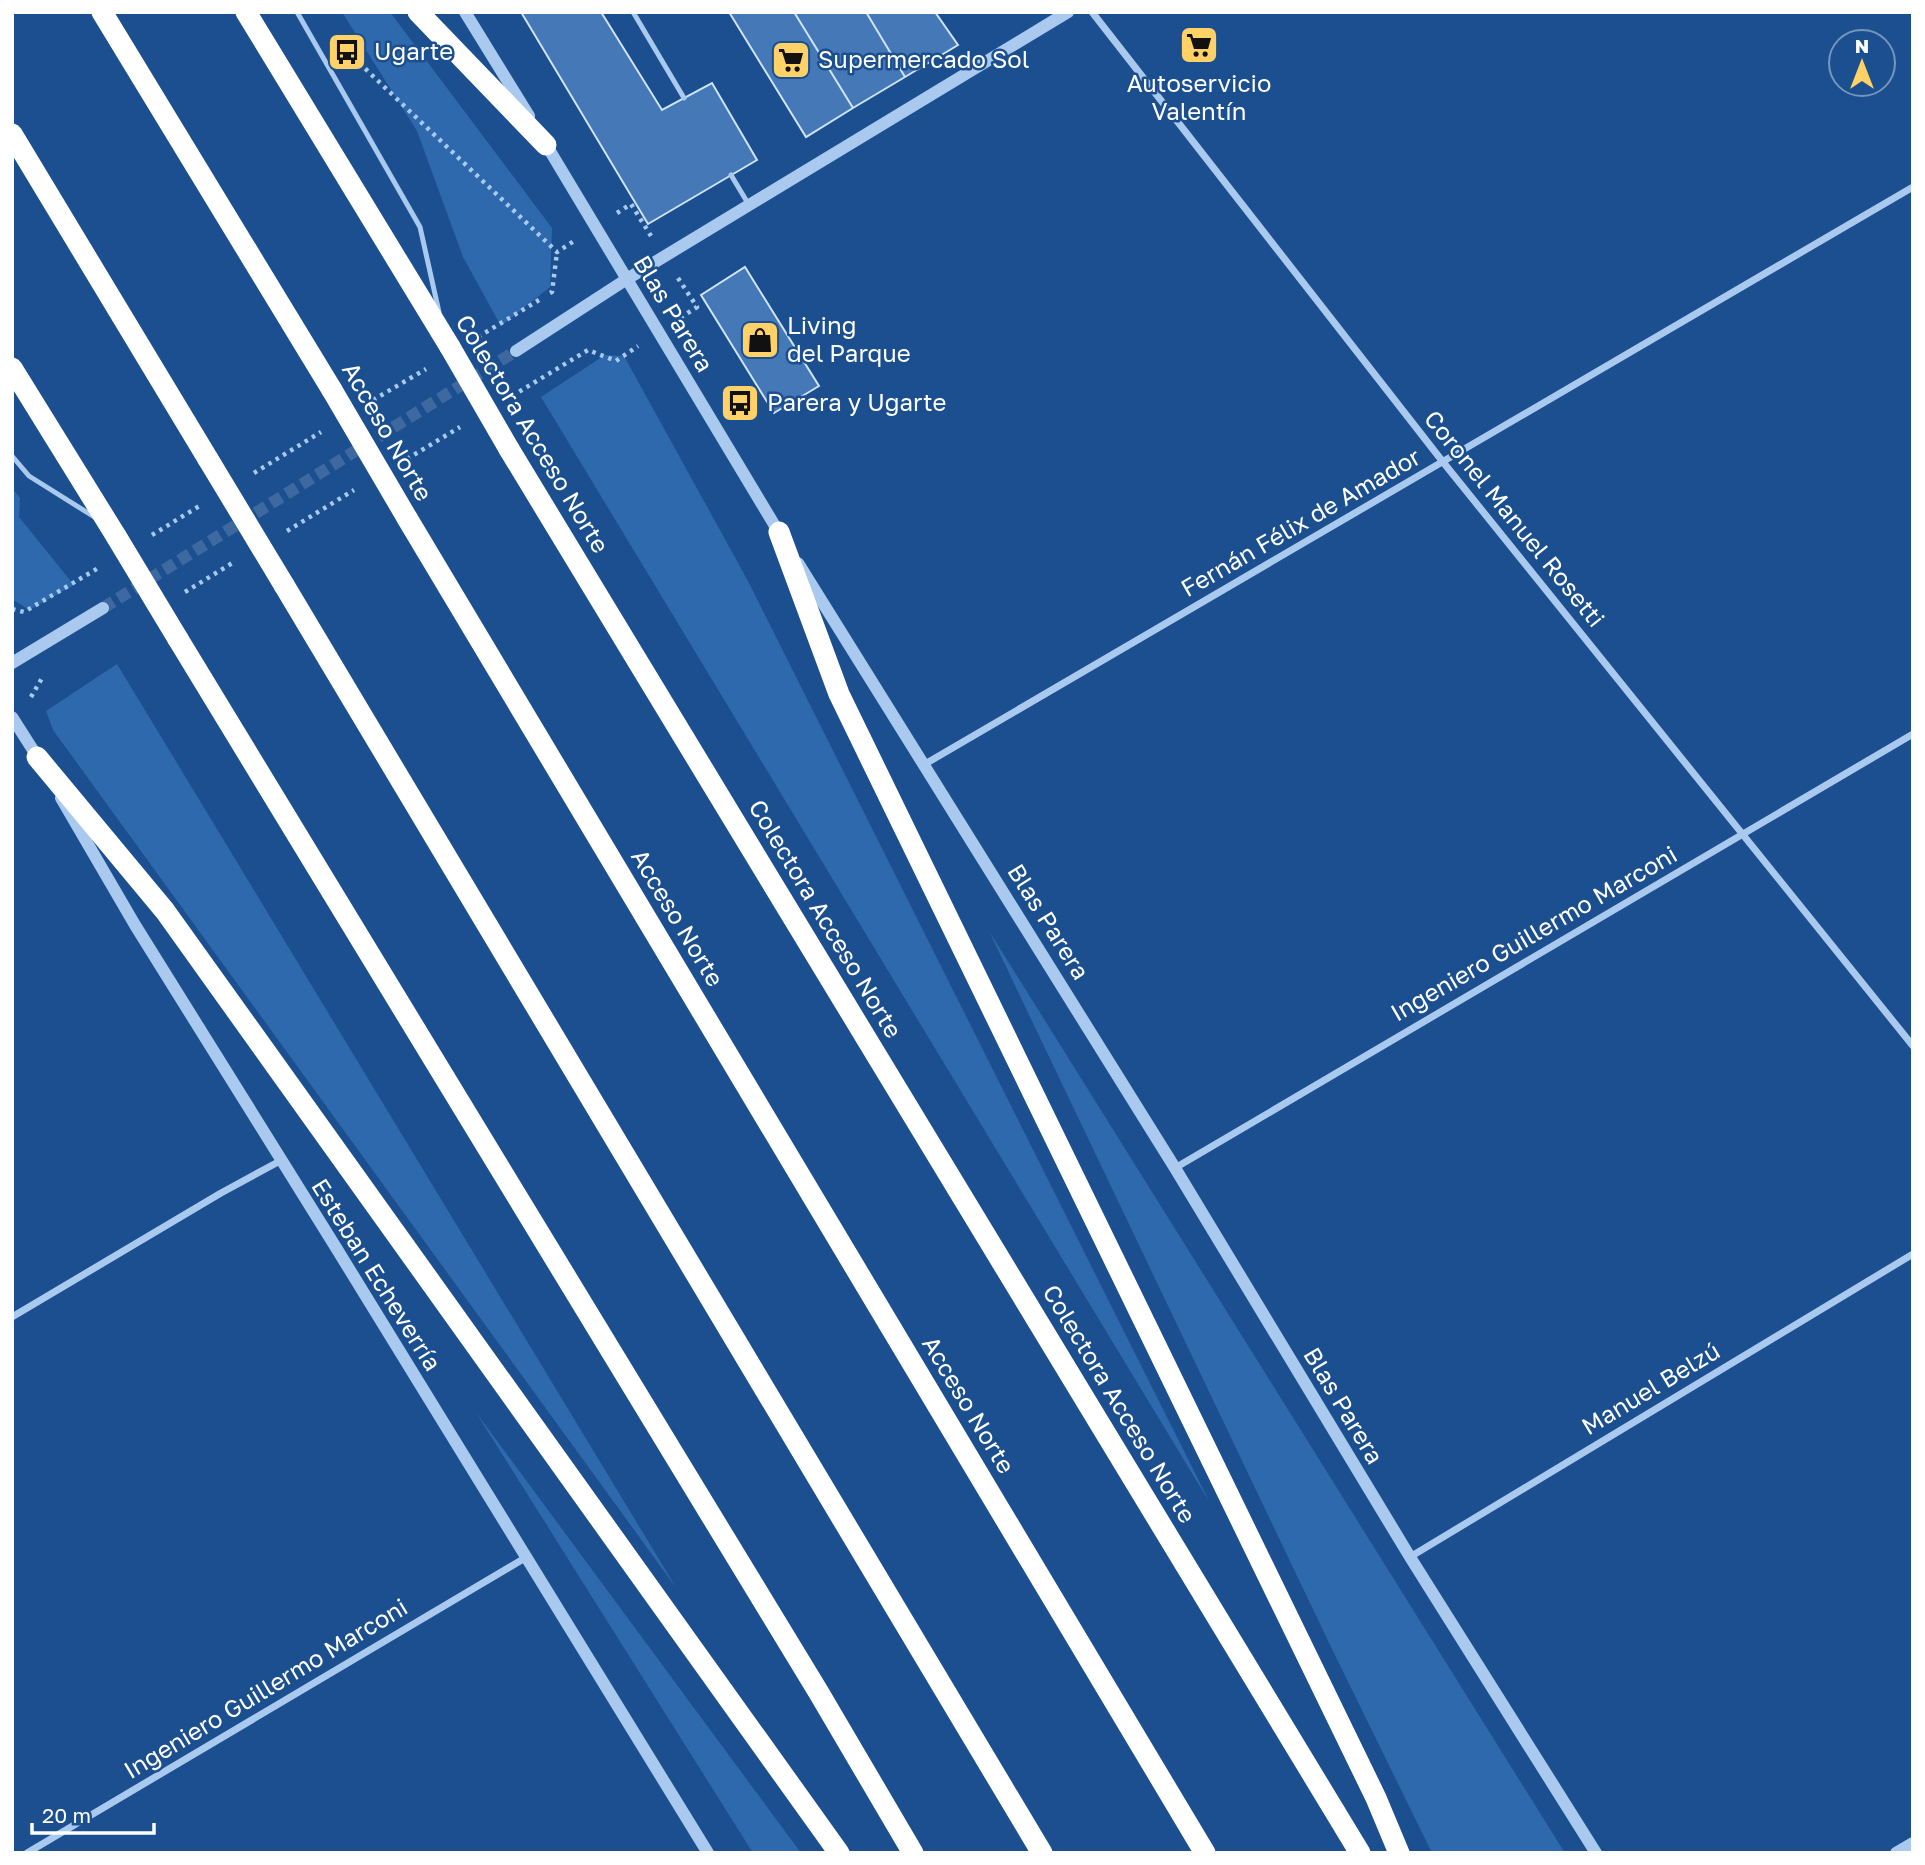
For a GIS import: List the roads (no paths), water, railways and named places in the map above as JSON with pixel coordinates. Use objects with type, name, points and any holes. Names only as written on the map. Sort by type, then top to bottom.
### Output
[{"type":"highway","name":"Acceso Norte","points":[[102,12],[332,390],[1205,1853]]},
{"type":"highway","name":"Colectora Acceso Norte","points":[[246,12],[455,343],[509,449],[1360,1853]]},
{"type":"highway","points":[[418,12],[546,145]]},
{"type":"highway","points":[[12,134],[1042,1853]]},
{"type":"highway","points":[[12,368],[805,1670],[913,1853]]},
{"type":"highway","points":[[779,532],[839,694],[1376,1798],[1399,1853]]},
{"type":"highway","points":[[37,757],[165,911],[839,1853]]},
{"type":"street","name":"Blas Parera","points":[[465,12],[779,532],[926,764],[1410,1557],[1596,1853]]},
{"type":"street","points":[[516,351],[627,279],[1068,12]]},
{"type":"street","name":"Coronel Manuel Rosetti","points":[[1092,12],[1443,462],[1913,1046]]},
{"type":"street","name":"Fernán Félix de Amador","points":[[926,764],[1913,187]]},
{"type":"street","points":[[12,663],[103,608]]},
{"type":"street","name":"Esteban Echeverría","points":[[13,719],[135,925],[708,1853]]},
{"type":"street","name":"Ingeniero Guillermo Marconi","points":[[1175,1168],[1913,734]]},
{"type":"street","points":[[12,1317],[221,1193],[281,1161]]},
{"type":"street","name":"Manuel Belzú","points":[[1410,1557],[1913,1254]]},
{"type":"street","name":"Ingeniero Guillermo Marconi","points":[[27,1853],[524,1558]]},
{"type":"street","points":[[1896,1853],[1913,1843]]},
{"type":"lane","points":[[298,12],[420,227],[455,343]]},
{"type":"lane","points":[[633,12],[684,98]]},
{"type":"lane","points":[[731,175],[750,205]]},
{"type":"lane","points":[[12,456],[29,476],[114,532]]},
{"type":"tunnel","points":[[103,608],[516,351]]},
{"type":"place","name":"Autoservicio Valentín","points":[[1199,45]]},
{"type":"place","name":"Ugarte","points":[[347,52]]},
{"type":"place","name":"Supermercado Sol","points":[[791,60]]},
{"type":"place","name":"Living del Parque","points":[[760,340]]},
{"type":"place","name":"Parera y Ugarte","points":[[740,403]]}]
